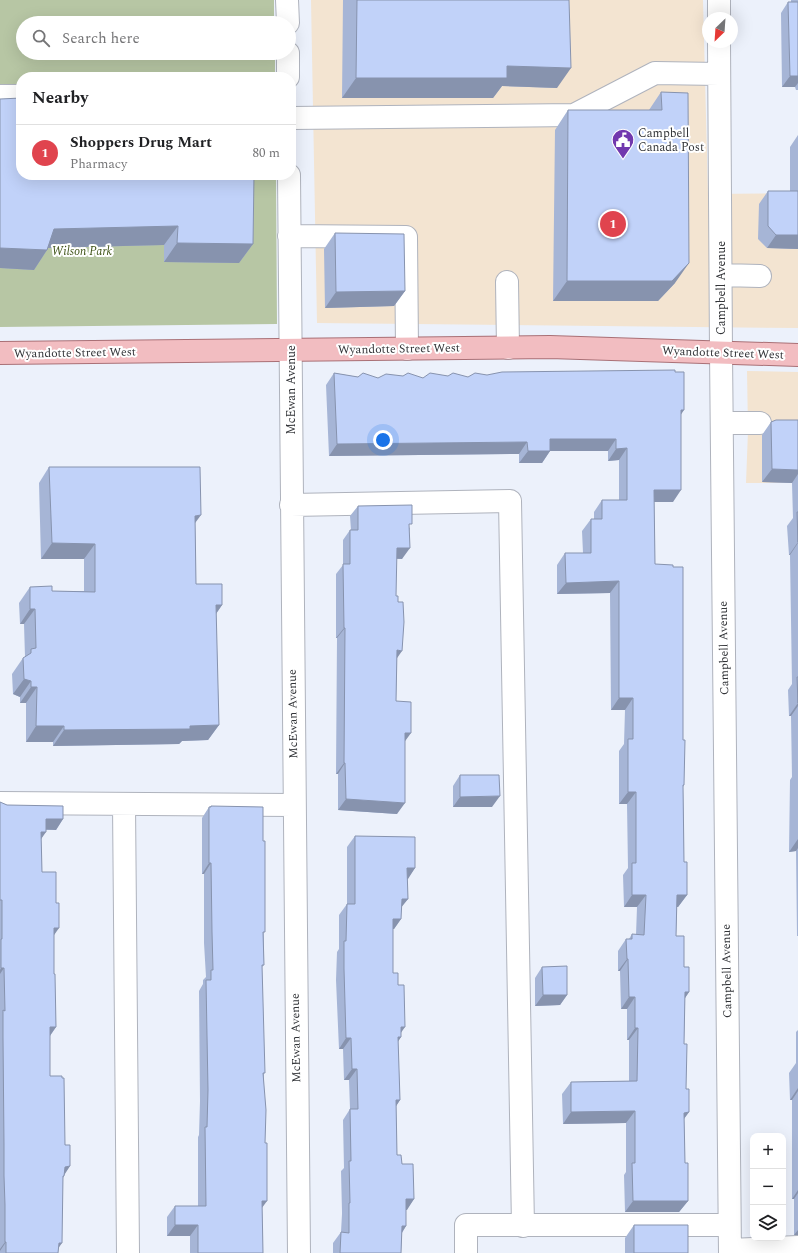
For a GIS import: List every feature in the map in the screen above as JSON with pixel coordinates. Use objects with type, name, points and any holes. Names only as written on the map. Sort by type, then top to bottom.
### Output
[{"type":"main road","name":"Wyandotte Street West","points":[[0,354],[550,347],[798,355]]},
{"type":"street","points":[[287,0],[288,16]]},
{"type":"street","points":[[719,0],[719,12]]},
{"type":"street","name":"Campbell Avenue","points":[[719,48],[730,1251]]},
{"type":"street","points":[[288,60],[288,72]]},
{"type":"street","points":[[296,118],[574,115],[655,74],[720,74]]},
{"type":"street","points":[[0,96],[16,96]]},
{"type":"street","name":"McEwan Avenue","points":[[289,180],[298,1253]]},
{"type":"street","points":[[290,236],[406,237],[407,349]]},
{"type":"street","points":[[721,275],[760,276]]},
{"type":"street","points":[[507,282],[508,348]]},
{"type":"street","points":[[722,423],[760,423]]},
{"type":"street","points":[[291,505],[510,501],[523,1226]]},
{"type":"street","points":[[0,803],[294,805]]},
{"type":"street","points":[[124,804],[128,1253]]},
{"type":"street","points":[[466,1253],[466,1225],[729,1225]]},
{"type":"street","points":[[730,1251],[798,1247]]},
{"type":"shaded area","points":[[311,0],[703,0],[702,48],[704,48],[708,194],[798,193],[798,328],[317,323]]},
{"type":"shaded area","points":[[747,371],[798,372],[798,483],[746,483],[748,431]]},
{"type":"green space","name":"Wilson Park","points":[[0,0],[274,0],[274,16],[16,16],[16,60],[275,60],[275,72],[16,72],[16,180],[276,180],[277,324],[0,327]]},
{"type":"building","points":[[357,0],[569,0],[571,68],[507,66],[507,78],[356,78]]},
{"type":"building","points":[[788,2],[798,2],[798,76],[790,76]]},
{"type":"building","points":[[661,92],[688,93],[689,263],[672,281],[567,281],[568,110],[662,110]]},
{"type":"building","points":[[16,98],[16,180],[254,180],[253,244],[177,243],[178,226],[54,229],[47,250],[0,248],[0,99]]},
{"type":"building","points":[[768,191],[798,191],[798,235],[776,235],[768,226]]},
{"type":"building","points":[[335,233],[404,234],[405,291],[336,292]]},
{"type":"building","points":[[675,370],[675,372],[684,372],[684,410],[681,410],[681,490],[654,490],[655,564],[683,567],[683,740],[685,740],[683,785],[684,862],[687,862],[687,895],[677,895],[676,936],[684,936],[684,967],[689,967],[689,992],[685,992],[684,1044],[687,1044],[686,1089],[689,1089],[689,1112],[684,1113],[685,1163],[688,1163],[688,1201],[633,1201],[632,1163],[635,1163],[635,1111],[571,1112],[571,1082],[637,1081],[638,1028],[635,1028],[635,997],[629,997],[626,939],[632,939],[632,934],[644,935],[646,895],[632,895],[632,863],[636,863],[636,792],[628,792],[628,739],[633,739],[633,698],[619,698],[619,581],[566,583],[565,553],[591,553],[591,519],[602,519],[602,500],[627,500],[627,448],[616,449],[616,439],[550,439],[550,451],[528,451],[527,442],[337,444],[334,373],[358,377],[363,373],[378,378],[386,374],[403,376],[408,373],[423,378],[430,373],[448,376],[453,373],[468,377],[475,373],[487,375],[502,372]]},
{"type":"building","points":[[776,420],[798,420],[798,470],[772,469],[771,422]]},
{"type":"building","points":[[49,467],[200,467],[201,515],[195,516],[196,584],[222,584],[222,605],[216,605],[219,725],[190,726],[190,729],[64,730],[64,726],[36,726],[37,687],[31,687],[31,681],[24,679],[23,658],[31,653],[31,649],[36,648],[35,609],[30,609],[30,587],[52,586],[52,591],[95,592],[95,544],[52,543]]},
{"type":"building","points":[[412,505],[412,524],[409,524],[410,548],[397,548],[396,596],[398,596],[398,602],[403,602],[404,622],[402,651],[397,650],[396,701],[411,702],[411,733],[405,733],[405,803],[346,799],[344,763],[345,628],[343,564],[350,564],[350,530],[358,530],[358,506]]},
{"type":"building","points":[[797,512],[798,512],[798,542]]},
{"type":"building","points":[[797,677],[798,677],[798,703]]},
{"type":"building","points":[[460,775],[499,775],[500,796],[460,797]]},
{"type":"building","points":[[0,802],[7,805],[63,806],[63,819],[46,819],[46,832],[41,832],[42,872],[56,872],[56,903],[59,903],[59,928],[54,928],[56,1027],[50,1027],[50,1076],[62,1076],[62,1078],[64,1078],[65,1145],[70,1145],[70,1166],[65,1167],[63,1176],[62,1243],[59,1243],[58,1253],[6,1253],[3,1010],[5,1011],[4,968],[1,968],[2,900],[0,900]]},
{"type":"building","points":[[209,807],[263,807],[263,841],[265,841],[265,932],[263,932],[264,965],[262,965],[265,1073],[263,1073],[266,1110],[265,1143],[267,1143],[267,1201],[262,1201],[263,1253],[198,1253],[198,1225],[175,1225],[175,1206],[206,1206],[205,1127],[207,1127],[208,1090],[206,980],[211,980],[211,970],[213,970],[211,863],[209,863]]},
{"type":"building","points":[[355,836],[415,837],[415,868],[407,868],[408,899],[402,899],[401,919],[393,919],[393,973],[398,973],[398,985],[404,985],[405,1027],[401,1027],[401,1037],[398,1037],[400,1100],[396,1100],[397,1155],[401,1155],[402,1164],[413,1164],[414,1199],[406,1199],[406,1226],[402,1226],[401,1253],[340,1253],[341,1232],[349,1233],[349,1161],[351,1161],[350,1109],[358,1109],[357,1069],[352,1069],[351,1038],[346,1038],[344,969],[344,941],[346,941],[347,904],[355,904]]},
{"type":"building","points":[[567,966],[567,995],[543,995],[542,967]]},
{"type":"building","points":[[634,1225],[688,1225],[688,1253],[634,1253]]},
{"type":"place","name":"Campbell Canada Post","points":[[623,160]]},
{"type":"place","name":"Shoppers Drug Mart","points":[[613,224]]}]
